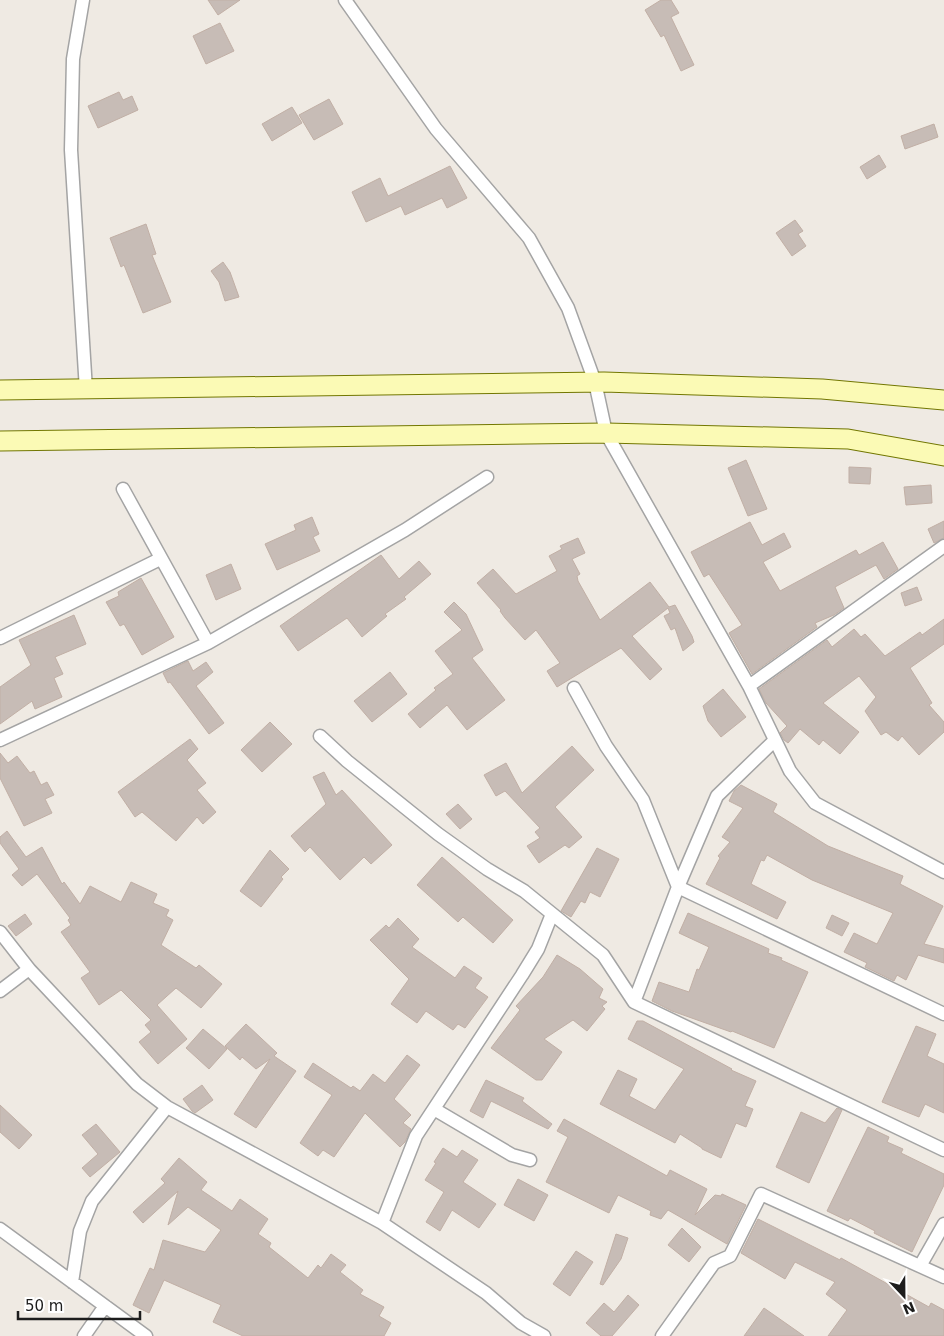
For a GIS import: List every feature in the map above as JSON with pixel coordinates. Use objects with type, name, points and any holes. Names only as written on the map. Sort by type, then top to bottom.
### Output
[{"type":"street","points":[[84,0],[73,59],[71,150],[86,390]]},
{"type":"street","points":[[345,0],[436,129],[529,238],[568,308],[595,382],[606,433],[748,686],[790,771],[815,803],[944,872]]},
{"type":"street","points":[[0,390],[595,382],[822,389],[944,400]]},
{"type":"street","points":[[0,441],[606,433],[848,439],[944,456]]},
{"type":"street","points":[[0,740],[208,643],[405,530],[487,477]]},
{"type":"street","points":[[123,490],[208,643]]},
{"type":"street","points":[[748,686],[944,546]]},
{"type":"street","points":[[0,638],[160,559]]},
{"type":"street","points":[[574,688],[606,746],[643,800],[678,887],[944,1014]]},
{"type":"street","points":[[320,736],[346,761],[438,834],[486,869],[524,891],[603,955],[634,1002],[944,1150]]},
{"type":"street","points":[[634,1002],[678,887],[717,796],[775,740]]},
{"type":"street","points":[[382,1223],[416,1136],[538,949],[552,914]]},
{"type":"street","points":[[0,932],[29,969],[137,1084],[167,1107],[382,1223],[486,1293],[521,1323],[544,1336]]},
{"type":"street","points":[[0,992],[29,969]]},
{"type":"street","points":[[72,1282],[80,1231],[92,1201],[167,1107]]},
{"type":"street","points":[[434,1109],[512,1155],[530,1160]]},
{"type":"street","points":[[662,1336],[714,1263],[730,1256],[761,1194],[944,1278]]},
{"type":"street","points":[[920,1266],[944,1224]]},
{"type":"street","points":[[0,1229],[146,1336]]},
{"type":"street","points":[[84,1336],[105,1306]]},
{"type":"building","points":[[208,0],[240,0],[218,15]]},
{"type":"building","points":[[661,0],[671,0],[679,13],[671,17],[694,65],[681,71],[664,35],[661,37],[645,10]]},
{"type":"building","points":[[220,23],[234,51],[206,64],[193,36]]},
{"type":"building","points":[[119,92],[123,100],[132,96],[138,110],[98,128],[88,106]]},
{"type":"building","points":[[329,99],[343,124],[314,140],[299,115]]},
{"type":"building","points":[[292,107],[302,123],[272,141],[262,124]]},
{"type":"building","points":[[934,124],[938,137],[905,149],[901,136]]},
{"type":"building","points":[[879,155],[886,167],[867,179],[860,167]]},
{"type":"building","points":[[450,166],[467,198],[447,208],[442,198],[405,215],[401,206],[366,222],[352,192],[380,178],[388,196]]},
{"type":"building","points":[[795,220],[803,231],[798,234],[806,246],[792,256],[776,233]]},
{"type":"building","points":[[146,224],[156,254],[152,255],[171,302],[143,313],[124,265],[121,267],[110,238]]},
{"type":"building","points":[[223,262],[230,272],[239,297],[225,301],[219,282],[211,271]]},
{"type":"building","points":[[746,460],[767,509],[748,516],[728,468]]},
{"type":"building","points":[[849,467],[871,468],[870,484],[849,483]]},
{"type":"building","points":[[931,485],[932,503],[906,505],[904,487]]},
{"type":"building","points":[[312,517],[319,534],[313,537],[320,551],[277,570],[265,544],[296,530],[294,525]]},
{"type":"building","points":[[944,521],[944,538],[934,543],[928,529]]},
{"type":"building","points":[[750,522],[762,545],[784,533],[791,547],[763,562],[780,591],[856,550],[859,555],[883,542],[898,569],[884,579],[876,565],[835,587],[844,608],[834,615],[815,623],[817,627],[752,674],[729,633],[742,625],[709,574],[704,577],[691,552]]},
{"type":"building","points":[[578,538],[585,553],[572,559],[580,574],[577,576],[578,581],[600,620],[650,582],[669,607],[675,605],[692,636],[694,642],[683,651],[675,628],[671,630],[664,616],[670,613],[668,608],[632,636],[662,669],[650,680],[621,648],[557,687],[547,671],[560,663],[536,630],[525,640],[477,583],[493,569],[516,594],[557,571],[549,556],[562,549],[560,546]]},
{"type":"building","points":[[381,555],[399,579],[419,561],[431,574],[404,597],[406,599],[385,614],[387,616],[362,637],[347,618],[298,651],[280,626]]},
{"type":"building","points":[[231,564],[241,589],[216,600],[206,575]]},
{"type":"building","points":[[141,578],[174,637],[142,655],[124,624],[120,626],[106,602],[119,596],[118,592]]},
{"type":"building","points":[[917,587],[922,600],[905,606],[901,593]]},
{"type":"building","points":[[454,602],[466,614],[483,650],[472,658],[505,700],[467,730],[447,705],[420,728],[408,714],[436,690],[434,688],[453,674],[435,651],[462,630],[444,612]]},
{"type":"building","points":[[74,615],[86,644],[55,657],[63,674],[54,678],[62,697],[35,709],[32,701],[0,724],[0,687],[31,665],[19,640]]},
{"type":"building","points":[[944,619],[944,644],[910,668],[932,703],[929,705],[944,722],[944,732],[919,755],[902,736],[898,741],[886,732],[881,735],[865,711],[876,697],[859,676],[823,703],[859,732],[840,754],[823,740],[819,745],[800,729],[788,743],[784,740],[780,733],[787,726],[766,703],[759,689],[827,640],[832,647],[854,629],[861,637],[865,634],[885,656],[920,632],[922,635]]},
{"type":"building","points":[[188,661],[193,671],[206,662],[213,672],[196,686],[224,723],[209,734],[170,682],[168,683],[163,673]]},
{"type":"building","points":[[390,672],[407,694],[372,722],[354,701]]},
{"type":"building","points":[[723,689],[746,717],[721,737],[708,721],[703,706]]},
{"type":"building","points":[[270,722],[292,744],[262,772],[241,750]]},
{"type":"building","points":[[190,739],[198,749],[187,760],[206,783],[197,790],[216,812],[203,824],[197,817],[176,841],[142,812],[135,817],[118,792]]},
{"type":"building","points":[[572,746],[594,770],[555,807],[582,837],[569,848],[565,845],[539,863],[527,846],[540,838],[535,832],[540,828],[505,791],[496,796],[484,775],[506,763],[522,793]]},
{"type":"building","points":[[0,753],[8,763],[17,756],[30,773],[34,771],[41,785],[47,782],[54,795],[45,799],[52,813],[24,826],[0,778]]},
{"type":"building","points":[[324,772],[336,795],[342,790],[392,845],[371,864],[364,857],[340,880],[310,847],[305,852],[291,836],[326,804],[313,777]]},
{"type":"building","points":[[741,785],[777,804],[773,812],[828,846],[903,876],[900,884],[943,906],[924,944],[944,949],[944,963],[918,955],[906,980],[897,975],[894,981],[865,967],[867,963],[844,952],[854,933],[877,944],[893,913],[812,880],[767,855],[764,861],[761,860],[751,884],[786,902],[777,919],[706,884],[720,858],[718,856],[730,842],[722,837],[743,808],[729,801],[734,791]]},
{"type":"building","points":[[458,804],[472,819],[460,829],[446,814]]},
{"type":"building","points":[[7,831],[26,857],[42,847],[62,884],[64,882],[80,904],[90,886],[121,902],[131,882],[157,894],[153,903],[169,910],[166,916],[173,920],[161,945],[196,968],[199,965],[222,984],[201,1008],[176,988],[157,1005],[187,1039],[158,1064],[139,1042],[151,1032],[145,1025],[151,1020],[121,990],[99,1005],[81,978],[90,972],[61,932],[71,925],[68,920],[70,918],[37,874],[22,886],[12,875],[19,869],[0,843],[0,837]]},
{"type":"building","points":[[597,848],[619,859],[600,897],[590,892],[585,903],[581,901],[571,917],[561,911]]},
{"type":"building","points":[[270,850],[289,869],[281,877],[283,879],[261,907],[240,891]]},
{"type":"building","points":[[442,857],[513,920],[493,943],[463,917],[458,922],[417,885]]},
{"type":"building","points":[[688,913],[769,949],[768,953],[808,972],[774,1048],[732,1031],[672,1011],[652,1001],[659,982],[689,992],[697,969],[699,970],[709,947],[679,933]]},
{"type":"building","points":[[25,914],[32,924],[16,936],[8,926]]},
{"type":"building","points":[[832,915],[849,923],[842,936],[826,928]]},
{"type":"building","points":[[398,918],[419,939],[412,947],[455,978],[464,966],[482,978],[475,988],[488,997],[465,1028],[458,1024],[453,1030],[426,1011],[417,1023],[391,1004],[409,979],[370,940],[386,925],[389,928]]},
{"type":"building","points":[[557,955],[580,969],[603,989],[599,998],[607,1002],[602,1006],[605,1009],[587,1031],[573,1020],[544,1039],[562,1052],[542,1080],[536,1080],[491,1048],[520,1010],[516,1006],[543,977]]},
{"type":"building","points":[[637,1021],[643,1021],[731,1070],[756,1081],[745,1106],[753,1109],[746,1127],[736,1123],[721,1158],[702,1149],[680,1134],[675,1143],[600,1104],[618,1070],[637,1079],[629,1096],[655,1110],[684,1069],[628,1039]]},
{"type":"building","points":[[246,1024],[277,1053],[274,1056],[296,1071],[256,1128],[234,1114],[270,1059],[256,1069],[242,1057],[240,1060],[225,1046]]},
{"type":"building","points":[[916,1026],[936,1034],[927,1056],[944,1064],[944,1113],[925,1104],[919,1117],[882,1102]]},
{"type":"building","points":[[203,1029],[227,1049],[209,1069],[186,1048]]},
{"type":"building","points":[[407,1055],[420,1065],[394,1099],[411,1115],[403,1123],[411,1129],[405,1142],[400,1147],[365,1113],[334,1157],[323,1150],[318,1156],[300,1143],[332,1095],[304,1077],[313,1063],[351,1088],[353,1086],[360,1091],[373,1074],[385,1083]]},
{"type":"building","points":[[486,1080],[524,1098],[522,1101],[552,1124],[548,1129],[491,1101],[483,1118],[470,1111]]},
{"type":"building","points":[[202,1085],[213,1100],[195,1113],[183,1099]]},
{"type":"building","points":[[0,1105],[32,1135],[19,1149],[0,1132]]},
{"type":"building","points":[[837,1108],[842,1110],[809,1183],[776,1167],[801,1112],[825,1123]]},
{"type":"building","points":[[564,1119],[667,1176],[670,1170],[707,1189],[695,1215],[715,1195],[721,1196],[722,1194],[746,1205],[727,1244],[668,1210],[661,1219],[650,1215],[651,1211],[618,1195],[609,1213],[546,1182],[568,1137],[557,1131]]},
{"type":"building","points":[[96,1124],[120,1152],[90,1177],[82,1168],[98,1154],[82,1135]]},
{"type":"building","points":[[868,1127],[889,1137],[887,1142],[903,1149],[901,1153],[944,1174],[944,1185],[912,1252],[874,1233],[875,1231],[850,1218],[848,1221],[827,1211]]},
{"type":"building","points":[[443,1148],[457,1157],[462,1150],[478,1160],[463,1182],[496,1204],[479,1228],[452,1210],[440,1231],[426,1222],[444,1192],[425,1180]]},
{"type":"building","points":[[179,1158],[207,1182],[201,1190],[232,1211],[240,1199],[268,1219],[258,1234],[271,1243],[269,1247],[308,1278],[318,1265],[321,1268],[331,1254],[346,1265],[340,1272],[363,1290],[360,1294],[384,1307],[379,1316],[391,1323],[384,1336],[243,1336],[213,1322],[221,1305],[164,1280],[149,1313],[133,1305],[150,1268],[154,1270],[163,1240],[205,1252],[221,1230],[188,1207],[168,1225],[178,1191],[143,1223],[133,1212],[165,1183],[161,1179]]},
{"type":"building","points":[[518,1179],[548,1195],[534,1221],[504,1205]]},
{"type":"building","points":[[758,1219],[840,1260],[841,1258],[929,1307],[931,1303],[944,1310],[944,1336],[828,1336],[847,1310],[826,1294],[835,1282],[795,1262],[785,1279],[741,1253]]},
{"type":"building","points":[[682,1228],[701,1247],[689,1262],[668,1245]]},
{"type":"building","points":[[616,1234],[628,1238],[621,1259],[603,1285],[600,1284]]},
{"type":"building","points":[[576,1251],[593,1262],[570,1296],[553,1284]]},
{"type":"building","points":[[628,1295],[639,1305],[612,1336],[601,1336],[586,1323],[604,1303],[614,1312]]},
{"type":"building","points":[[764,1308],[804,1336],[744,1336]]}]
